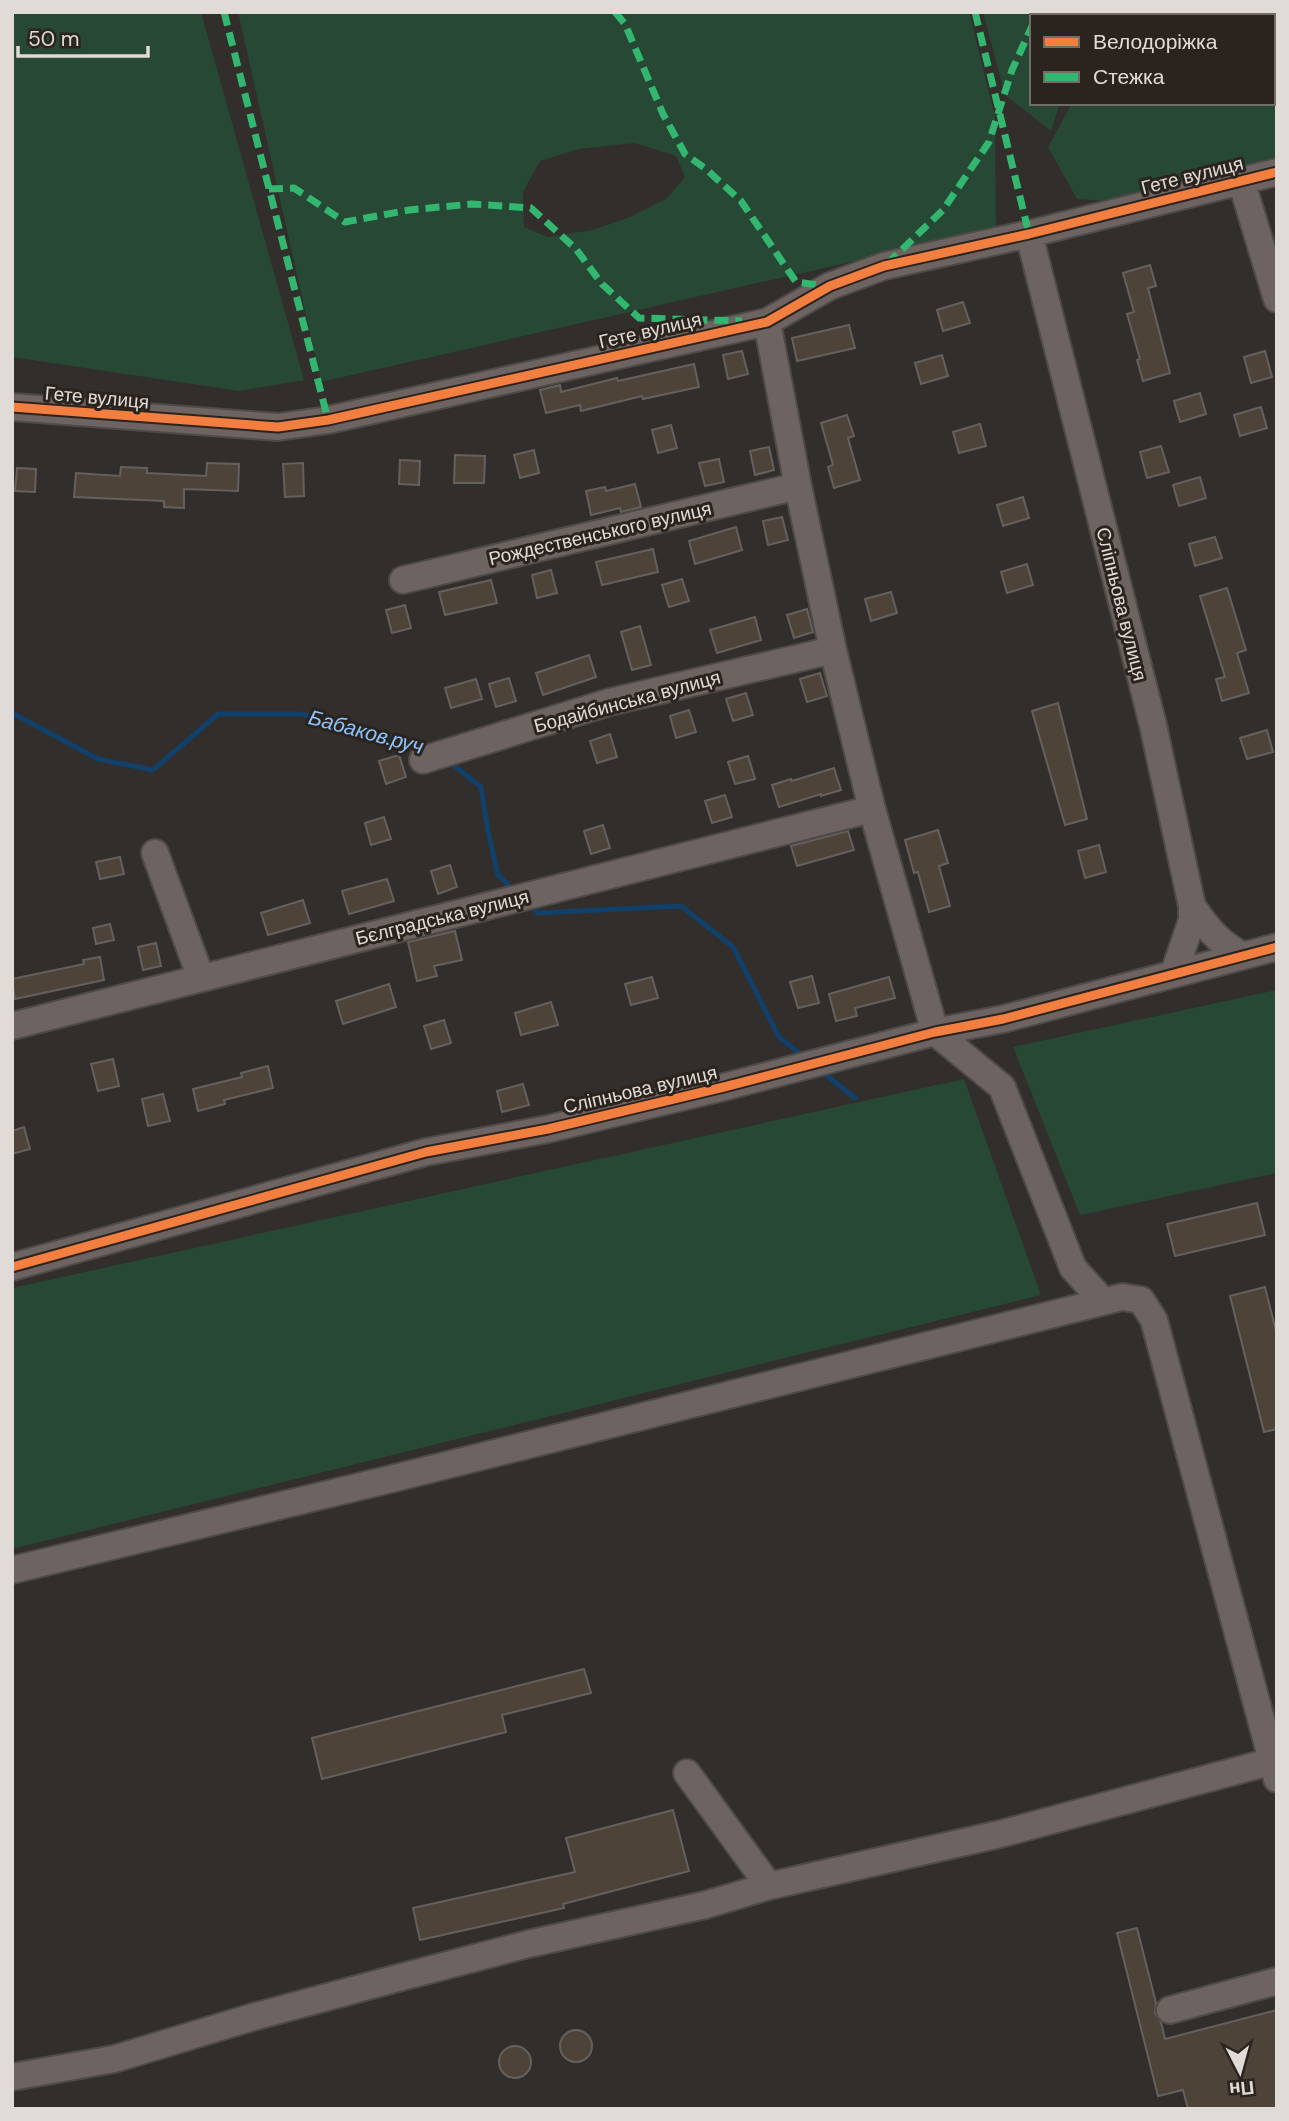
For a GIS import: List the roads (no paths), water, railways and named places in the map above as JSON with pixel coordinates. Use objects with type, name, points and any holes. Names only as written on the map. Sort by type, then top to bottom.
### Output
[{"type":"street","name":"Гете вулиця","points":[[12,407],[278,427],[328,420],[767,322],[830,286],[884,266],[1029,234],[1277,172]]},
{"type":"street","points":[[1241,180],[1277,299]]},
{"type":"street","name":"Сліпньова вулиця","points":[[1029,234],[1153,725],[1192,906],[1192,920],[1174,974]]},
{"type":"street","points":[[767,322],[797,486],[833,650],[872,808],[935,1032],[1002,1087],[1073,1268],[1102,1300]]},
{"type":"street","name":"Рождественського вулиця","points":[[403,580],[797,486]]},
{"type":"street","name":"Бодайбинська вулиця","points":[[424,760],[610,702],[833,650]]},
{"type":"street","name":"Бєлградська вулиця","points":[[12,1026],[872,808]]},
{"type":"street","points":[[155,853],[201,978]]},
{"type":"street","points":[[1192,906],[1222,944],[1243,956]]},
{"type":"street","name":"Сліпньова вулиця","points":[[12,1268],[426,1152],[548,1129],[935,1032],[1003,1019],[1277,947]]},
{"type":"street","points":[[12,1570],[395,1478],[1102,1300],[1122,1297],[1141,1300],[1154,1320],[1275,1770],[769,1886],[705,1905],[528,1944],[253,2017],[114,2059],[12,2077]]},
{"type":"street","points":[[687,1773],[769,1886]]},
{"type":"street","points":[[1170,2010],[1277,1981]]},
{"type":"waterway","name":"Бабаков.руч","points":[[12,713],[98,759],[153,770],[218,714],[301,714],[428,748]]},
{"type":"waterway","name":"Бабаков.руч","points":[[448,761],[481,787],[498,875],[515,891]]},
{"type":"waterway","name":"Бабаков.руч","points":[[529,905],[538,913],[681,906],[733,947],[779,1037],[804,1057]]},
{"type":"waterway","name":"Бабаков.руч","points":[[822,1072],[855,1098]]}]
